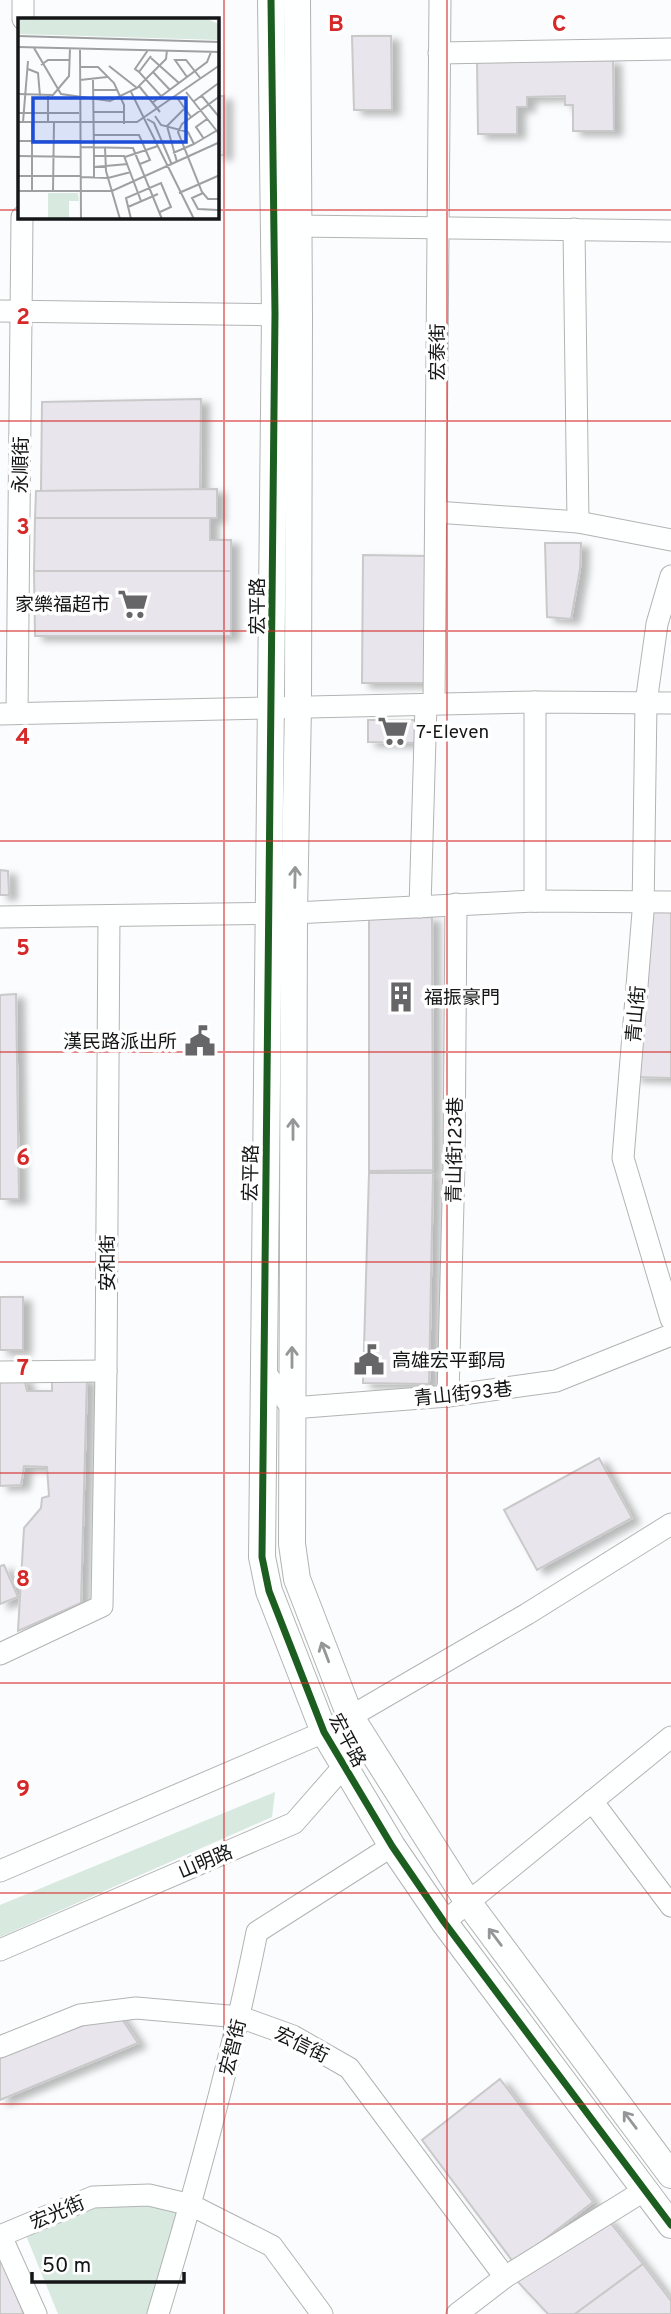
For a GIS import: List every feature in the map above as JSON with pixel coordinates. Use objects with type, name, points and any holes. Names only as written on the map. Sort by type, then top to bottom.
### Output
[{"type":"street","points":[[23,0],[23,18]]},
{"type":"street","name":"宏平路","points":[[271,0],[287,315],[285,708],[282,913],[264,1371],[262,1557],[269,1591],[324,1732],[344,1766],[444,1922],[671,2225]]},
{"type":"street","name":"宏平路","points":[[287,315],[297,226],[297,0]]},
{"type":"street","name":"宏泰街","points":[[420,907],[436,512],[440,0]]},
{"type":"street","points":[[439,53],[671,49]]},
{"type":"street","name":"永順街","points":[[9,713],[22,312],[22,219]]},
{"type":"street","points":[[297,226],[671,231]]},
{"type":"street","points":[[574,229],[578,522]]},
{"type":"street","points":[[0,311],[287,315]]},
{"type":"street","points":[[436,512],[578,522],[671,540]]},
{"type":"street","name":"青山街","points":[[671,576],[657,624],[646,703],[643,902],[623,1158],[671,1319]]},
{"type":"street","points":[[9,713],[536,702],[671,703]]},
{"type":"street","points":[[535,901],[536,702]]},
{"type":"street","points":[[0,917],[282,913],[535,901],[671,902]]},
{"type":"street","name":"青山街123巷","points":[[448,1396],[454,1178],[456,904]]},
{"type":"street","name":"宏平路","points":[[282,913],[292,1408],[292,1544],[297,1579],[350,1716],[468,1902],[671,2175]]},
{"type":"street","name":"安和街","points":[[0,1654],[102,1606],[109,916]]},
{"type":"street","name":"青山街93巷","points":[[292,1408],[448,1396],[556,1381],[671,1335]]},
{"type":"street","points":[[0,1372],[106,1371]]},
{"type":"street","points":[[264,1371],[292,1408]]},
{"type":"street","points":[[0,1871],[324,1732],[527,1614],[671,1524]]},
{"type":"street","points":[[344,1766],[350,1716]]},
{"type":"street","points":[[444,1922],[671,1737]]},
{"type":"street","points":[[648,1756],[671,1757]]},
{"type":"street","name":"山明路","points":[[0,1950],[294,1823],[344,1766]]},
{"type":"street","points":[[592,1801],[671,1906]]},
{"type":"street","name":"宏智街","points":[[158,2314],[191,2205],[240,2017],[257,1932],[393,1846]]},
{"type":"street","name":"宏信街","points":[[0,2047],[80,2015],[135,2008],[240,2017],[293,2036],[349,2068],[505,2277]]},
{"type":"street","points":[[457,2314],[505,2277],[645,2190]]},
{"type":"street","name":"宏光街","points":[[1,2236],[93,2197],[149,2195],[191,2205],[272,2246],[322,2314]]},
{"type":"street","points":[[1,2236],[36,2314]]},
{"type":"shaded area","points":[[275,1792],[272,1817],[0,1937],[0,1905]]},
{"type":"shaded area","points":[[148,2202],[182,2209],[151,2314],[58,2314],[25,2233],[95,2204]]},
{"type":"building","points":[[352,36],[391,36],[392,110],[354,110]]},
{"type":"building","points":[[613,60],[614,131],[573,131],[573,105],[565,105],[565,96],[527,97],[527,107],[517,107],[517,134],[478,134],[477,61]]},
{"type":"building","points":[[219,96],[224,96],[224,155],[219,155]]},
{"type":"building","points":[[201,399],[200,490],[41,491],[42,402]]},
{"type":"building","points":[[217,489],[217,518],[35,518],[36,491]]},
{"type":"building","points":[[35,518],[210,518],[210,540],[231,540],[231,571],[34,571]]},
{"type":"building","points":[[545,543],[581,543],[580,569],[571,619],[547,617]]},
{"type":"building","points":[[363,555],[428,556],[427,683],[362,683]]},
{"type":"building","name":"家樂福超市","points":[[34,571],[231,571],[231,636],[35,636]]},
{"type":"building","name":"7-Eleven","points":[[368,720],[418,720],[418,743],[368,742]]},
{"type":"building","points":[[0,870],[8,871],[9,895],[0,895]]},
{"type":"building","points":[[671,905],[671,1078],[633,1077],[646,906]]},
{"type":"building","name":"福振豪門","points":[[432,917],[433,1170],[369,1171],[369,918]]},
{"type":"building","points":[[16,994],[19,1199],[0,1199],[0,995]]},
{"type":"building","points":[[369,1173],[433,1173],[429,1384],[363,1383]]},
{"type":"building","points":[[0,1297],[23,1297],[23,1350],[0,1350]]},
{"type":"building","points":[[0,1378],[24,1378],[27,1391],[52,1391],[52,1378],[87,1378],[81,1603],[18,1631],[24,1528],[41,1508],[42,1498],[49,1496],[47,1467],[24,1466],[21,1485],[0,1486]]},
{"type":"building","points":[[599,1458],[632,1518],[537,1570],[504,1510]]},
{"type":"building","points":[[4,1565],[18,1597],[0,1604],[0,1566]]},
{"type":"building","points":[[118,2013],[138,2043],[0,2100],[0,2055]]},
{"type":"building","points":[[500,2079],[593,2202],[514,2263],[422,2140]]},
{"type":"building","points":[[606,2217],[643,2264],[575,2314],[548,2314],[517,2281]]},
{"type":"building","points":[[0,2256],[24,2314],[0,2314]]},
{"type":"building","points":[[643,2264],[671,2301],[671,2314],[575,2314]]},
{"type":"cycle path","points":[[271,0],[275,314],[262,1557],[269,1591],[324,1732],[392,1846],[444,1922],[671,2225]]},
{"type":"place","name":"家樂福超市","points":[[133,604]]},
{"type":"place","name":"7-Eleven","points":[[393,731]]},
{"type":"place","name":"福振豪門","points":[[401,997]]},
{"type":"place","name":"漢民路派出所","points":[[200,1041]]},
{"type":"place","name":"高雄宏平郵局","points":[[369,1360]]}]
